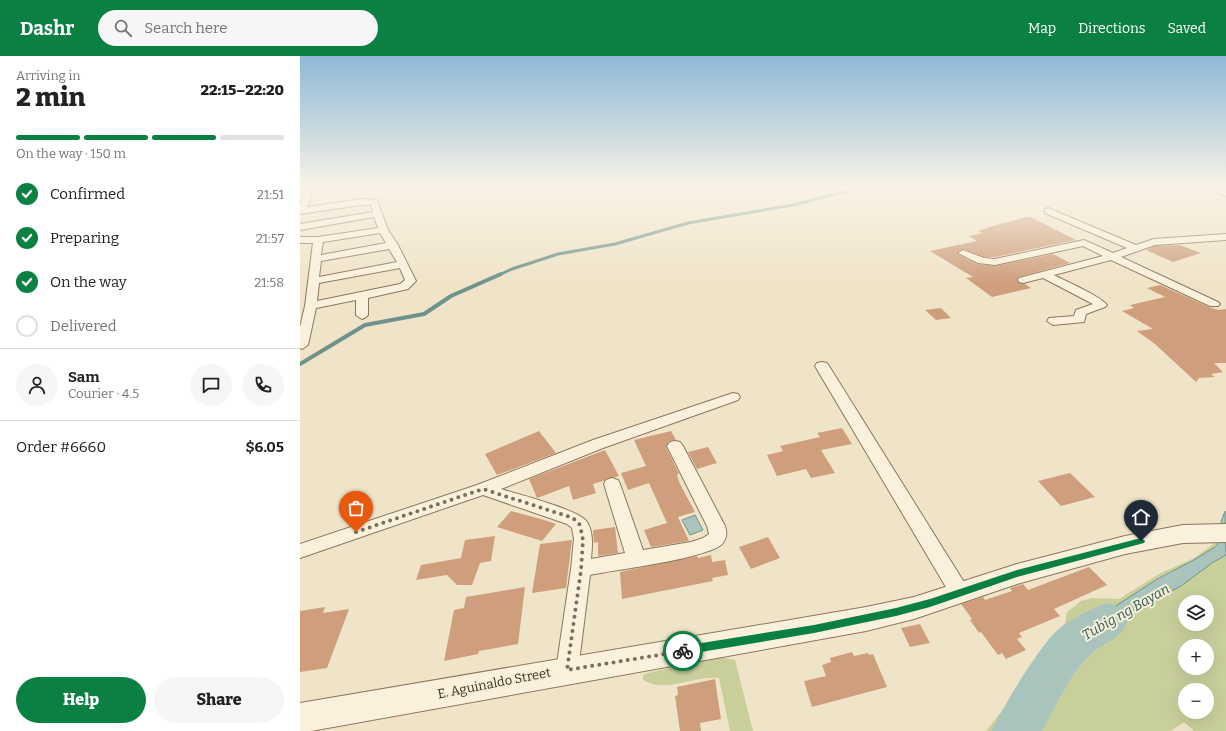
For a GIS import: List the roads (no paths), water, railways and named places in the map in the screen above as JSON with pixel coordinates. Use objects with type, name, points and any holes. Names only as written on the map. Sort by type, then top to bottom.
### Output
[{"type":"street","points":[[300,227],[345,220]]},
{"type":"street","points":[[311,306],[409,285],[411,281],[383,230],[380,220]]},
{"type":"street","points":[[1069,220],[1136,249]]},
{"type":"street","points":[[300,240],[318,240],[383,230]]},
{"type":"street","points":[[1023,280],[1112,257],[1159,241],[1226,237]]},
{"type":"street","points":[[302,345],[311,306],[318,240]]},
{"type":"street","points":[[963,253],[982,261],[995,262],[1084,243],[1214,304]]},
{"type":"street","points":[[316,259],[393,246]]},
{"type":"street","points":[[313,281],[403,264]]},
{"type":"street","points":[[1044,274],[1075,291],[1093,298],[1101,306],[1080,312],[1080,319],[1077,320],[1053,321]]},
{"type":"street","points":[[362,296],[362,315]]},
{"type":"street","points":[[822,366],[960,593]]},
{"type":"street","points":[[300,551],[483,489],[598,444],[733,397]]},
{"type":"street","points":[[581,570],[636,558],[664,555],[714,541],[717,537],[716,526],[674,446]]},
{"type":"street","points":[[612,484],[636,558]]},
{"type":"street","points":[[483,489],[577,521],[583,533],[581,570],[567,670]]},
{"type":"street","name":"E. Aguinaldo Street","points":[[300,718],[567,670],[821,628],[914,608],[1017,574],[1125,545],[1176,535],[1215,532]]},
{"type":"water","points":[[1225,511],[1226,555],[1212,563],[1181,586],[1075,641],[1097,618],[1159,578],[1215,547],[1222,538],[1223,527],[1221,522]]},
{"type":"water","points":[[695,515],[703,530],[690,535],[682,520]]},
{"type":"waterway","points":[[499,275],[512,269],[558,254],[615,244],[688,223],[708,220]]},
{"type":"waterway","points":[[300,364],[365,325],[424,314],[451,296],[501,274]]},
{"type":"waterway","name":"Tubig ng Bayan","points":[[1016,731],[1060,659],[1075,641],[1107,621]]}]
